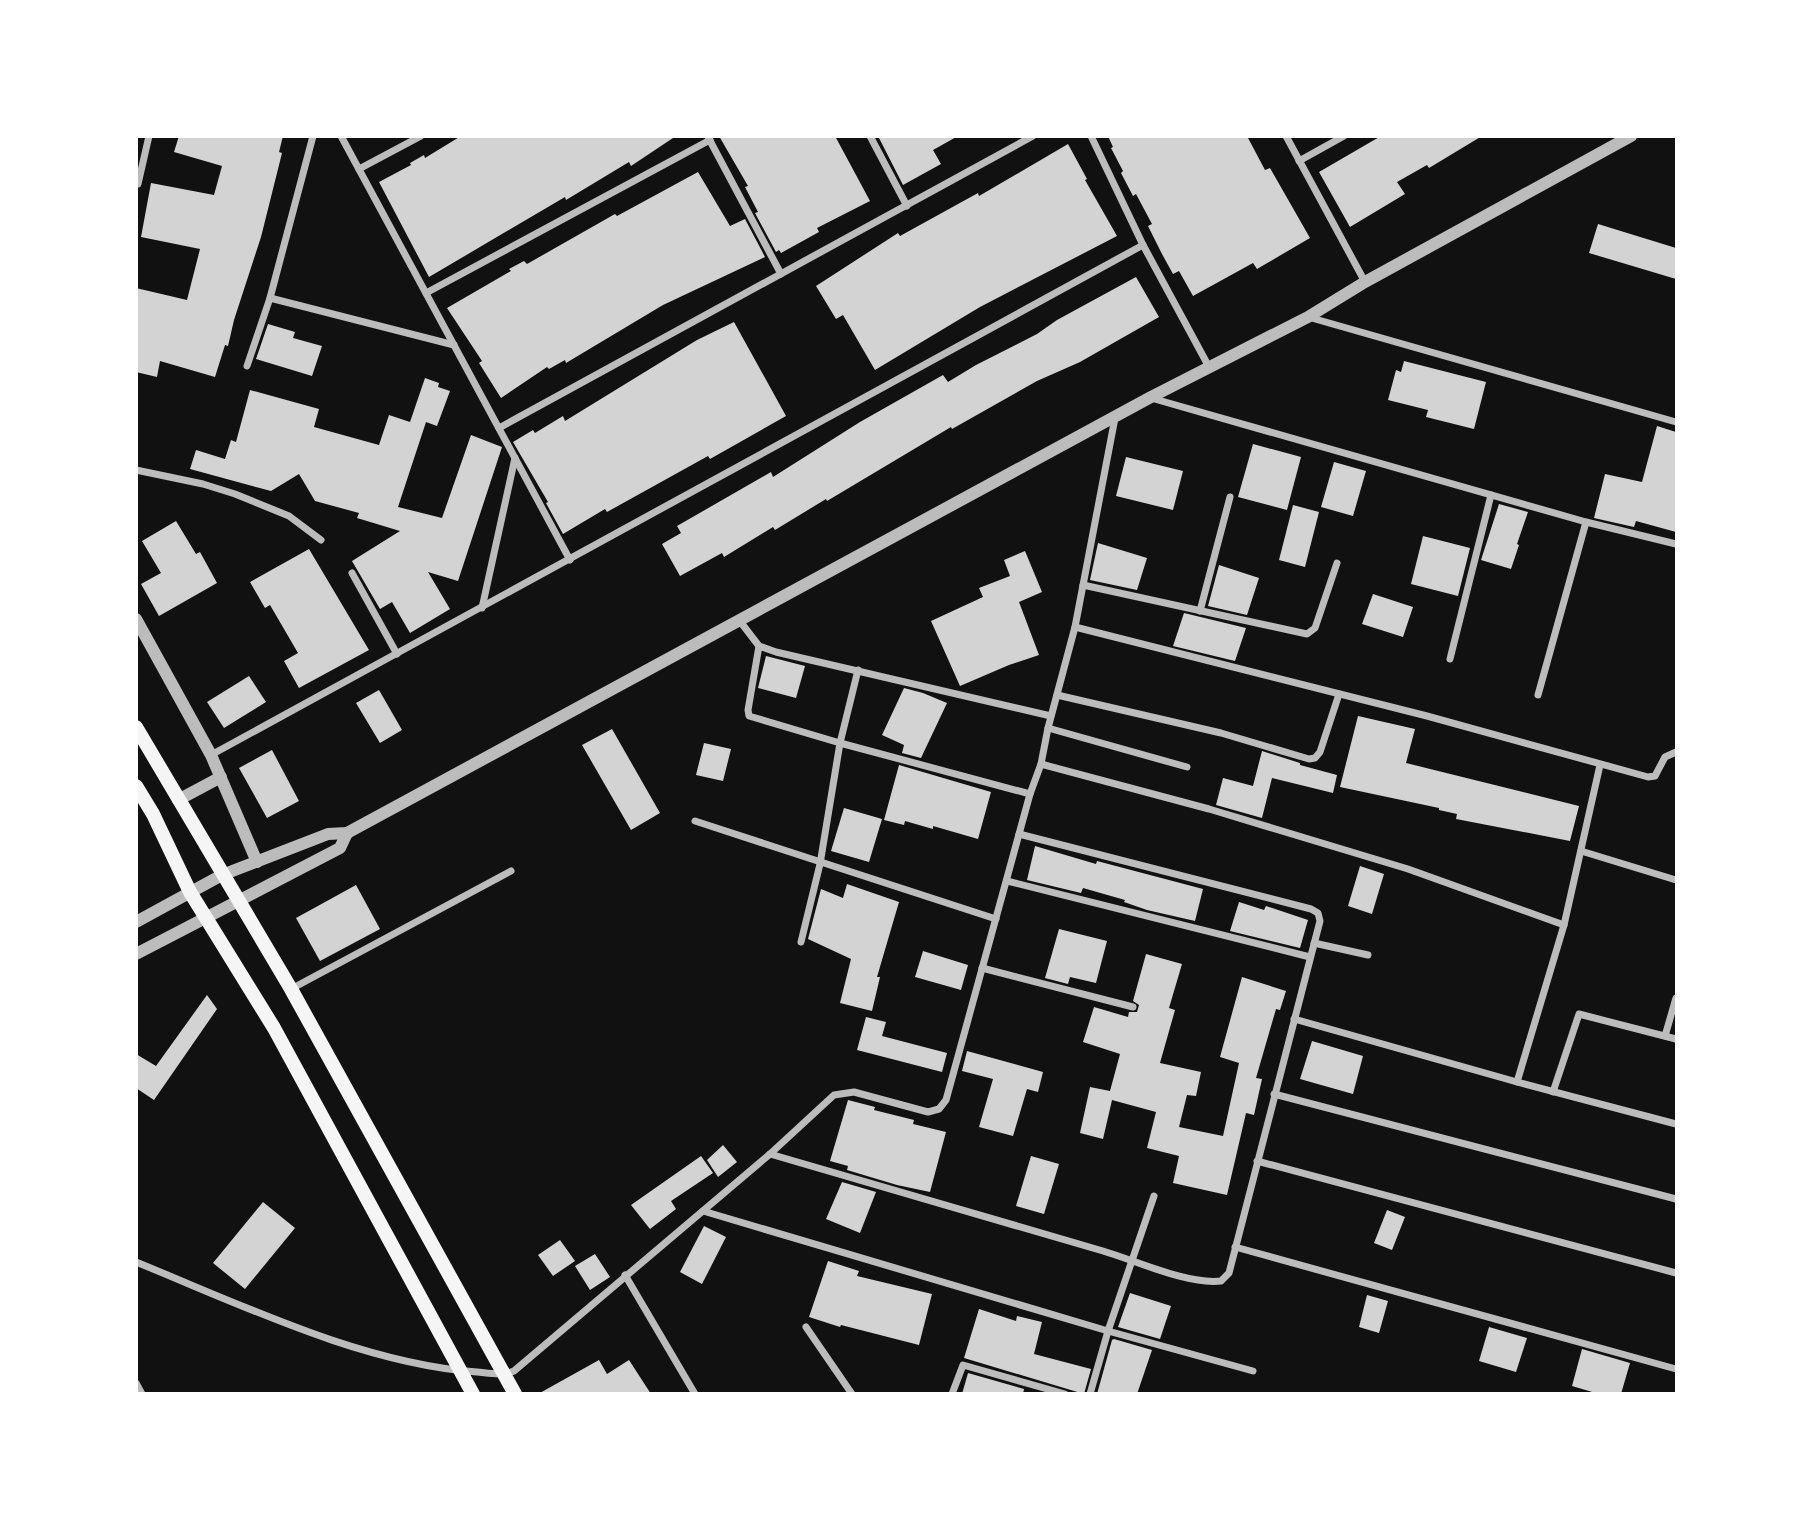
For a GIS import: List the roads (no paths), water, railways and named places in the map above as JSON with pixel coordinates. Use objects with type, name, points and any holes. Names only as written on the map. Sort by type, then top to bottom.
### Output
[{"type":"main road","points":[[136,727],[291,989],[515,1394]]},
{"type":"main road","points":[[136,786],[153,814],[190,892],[274,1028],[473,1394]]},
{"type":"street","points":[[138,184],[149,136]]},
{"type":"street","points":[[247,366],[270,298],[313,136]]},
{"type":"street","points":[[341,136],[570,560]]},
{"type":"street","points":[[359,169],[421,136]]},
{"type":"street","points":[[870,136],[906,206]]},
{"type":"street","points":[[499,428],[1033,136]]},
{"type":"street","points":[[1091,136],[1143,245],[1209,367]]},
{"type":"street","points":[[1286,136],[1365,282]]},
{"type":"street","points":[[1299,161],[1344,136]]},
{"type":"street","points":[[136,922],[222,875],[328,834],[347,833],[1150,397],[1308,317],[1365,282],[1631,136]]},
{"type":"street","points":[[426,293],[709,138],[781,274]]},
{"type":"street","points":[[211,755],[1143,245]]},
{"type":"street","points":[[270,298],[454,345]]},
{"type":"street","points":[[1308,317],[1676,422]]},
{"type":"street","points":[[1150,397],[1586,522],[1676,544]]},
{"type":"street","points":[[136,1262],[268,1315],[386,1357],[461,1371],[505,1374],[514,1371],[771,1154],[834,1095],[854,1092],[928,1112],[939,1109],[946,1100],[1030,794],[1041,764],[1075,627],[1115,418]]},
{"type":"street","points":[[482,608],[515,458]]},
{"type":"street","points":[[136,470],[203,484],[235,494],[289,516],[321,540]]},
{"type":"street","points":[[1450,659],[1491,495]]},
{"type":"street","points":[[1200,611],[1230,497]]},
{"type":"street","points":[[1538,695],[1586,522]]},
{"type":"street","points":[[1083,585],[1307,634],[1315,628],[1336,564]]},
{"type":"street","points":[[352,573],[397,654]]},
{"type":"street","points":[[136,619],[211,755],[257,862]]},
{"type":"street","points":[[739,620],[759,646],[1051,716]]},
{"type":"street","points":[[1075,627],[1339,694],[1648,778],[1655,776],[1665,757],[1676,752]]},
{"type":"street","points":[[759,646],[749,716],[1030,794]]},
{"type":"street","points":[[801,942],[820,863],[840,743],[858,670]]},
{"type":"street","points":[[1057,695],[1222,733],[1309,759],[1315,758],[1320,752],[1339,694]]},
{"type":"street","points":[[1048,728],[1187,767]]},
{"type":"street","points":[[1041,764],[1209,808],[1408,869],[1564,925]]},
{"type":"street","points":[[1517,1082],[1564,925],[1600,765]]},
{"type":"street","points":[[178,800],[220,777]]},
{"type":"street","points":[[695,821],[996,919]]},
{"type":"street","points":[[136,954],[340,848],[347,833]]},
{"type":"street","points":[[771,1154],[1194,1280],[1209,1283],[1221,1281],[1229,1273],[1320,921],[1318,913],[1019,834]]},
{"type":"street","points":[[1581,851],[1676,880]]},
{"type":"street","points":[[291,989],[511,871]]},
{"type":"street","points":[[1007,881],[1310,957]]},
{"type":"street","points":[[1314,943],[1367,955]]},
{"type":"street","points":[[982,968],[1133,1007]]},
{"type":"street","points":[[1665,1035],[1676,998]]},
{"type":"street","points":[[1553,1092],[1579,1014],[1676,1039]]},
{"type":"street","points":[[1294,1019],[1676,1124]]},
{"type":"street","points":[[1274,1094],[1676,1199]]},
{"type":"street","points":[[1257,1161],[1676,1273]]},
{"type":"street","points":[[1090,1394],[1108,1331],[1154,1196]]},
{"type":"street","points":[[703,1211],[1108,1331],[1254,1371]]},
{"type":"street","points":[[1235,1247],[1676,1369]]},
{"type":"street","points":[[625,1275],[695,1394]]},
{"type":"street","points":[[806,1328],[852,1394]]},
{"type":"street","points":[[952,1394],[963,1365],[1065,1394]]},
{"type":"street","points":[[136,1383],[142,1394]]}]
